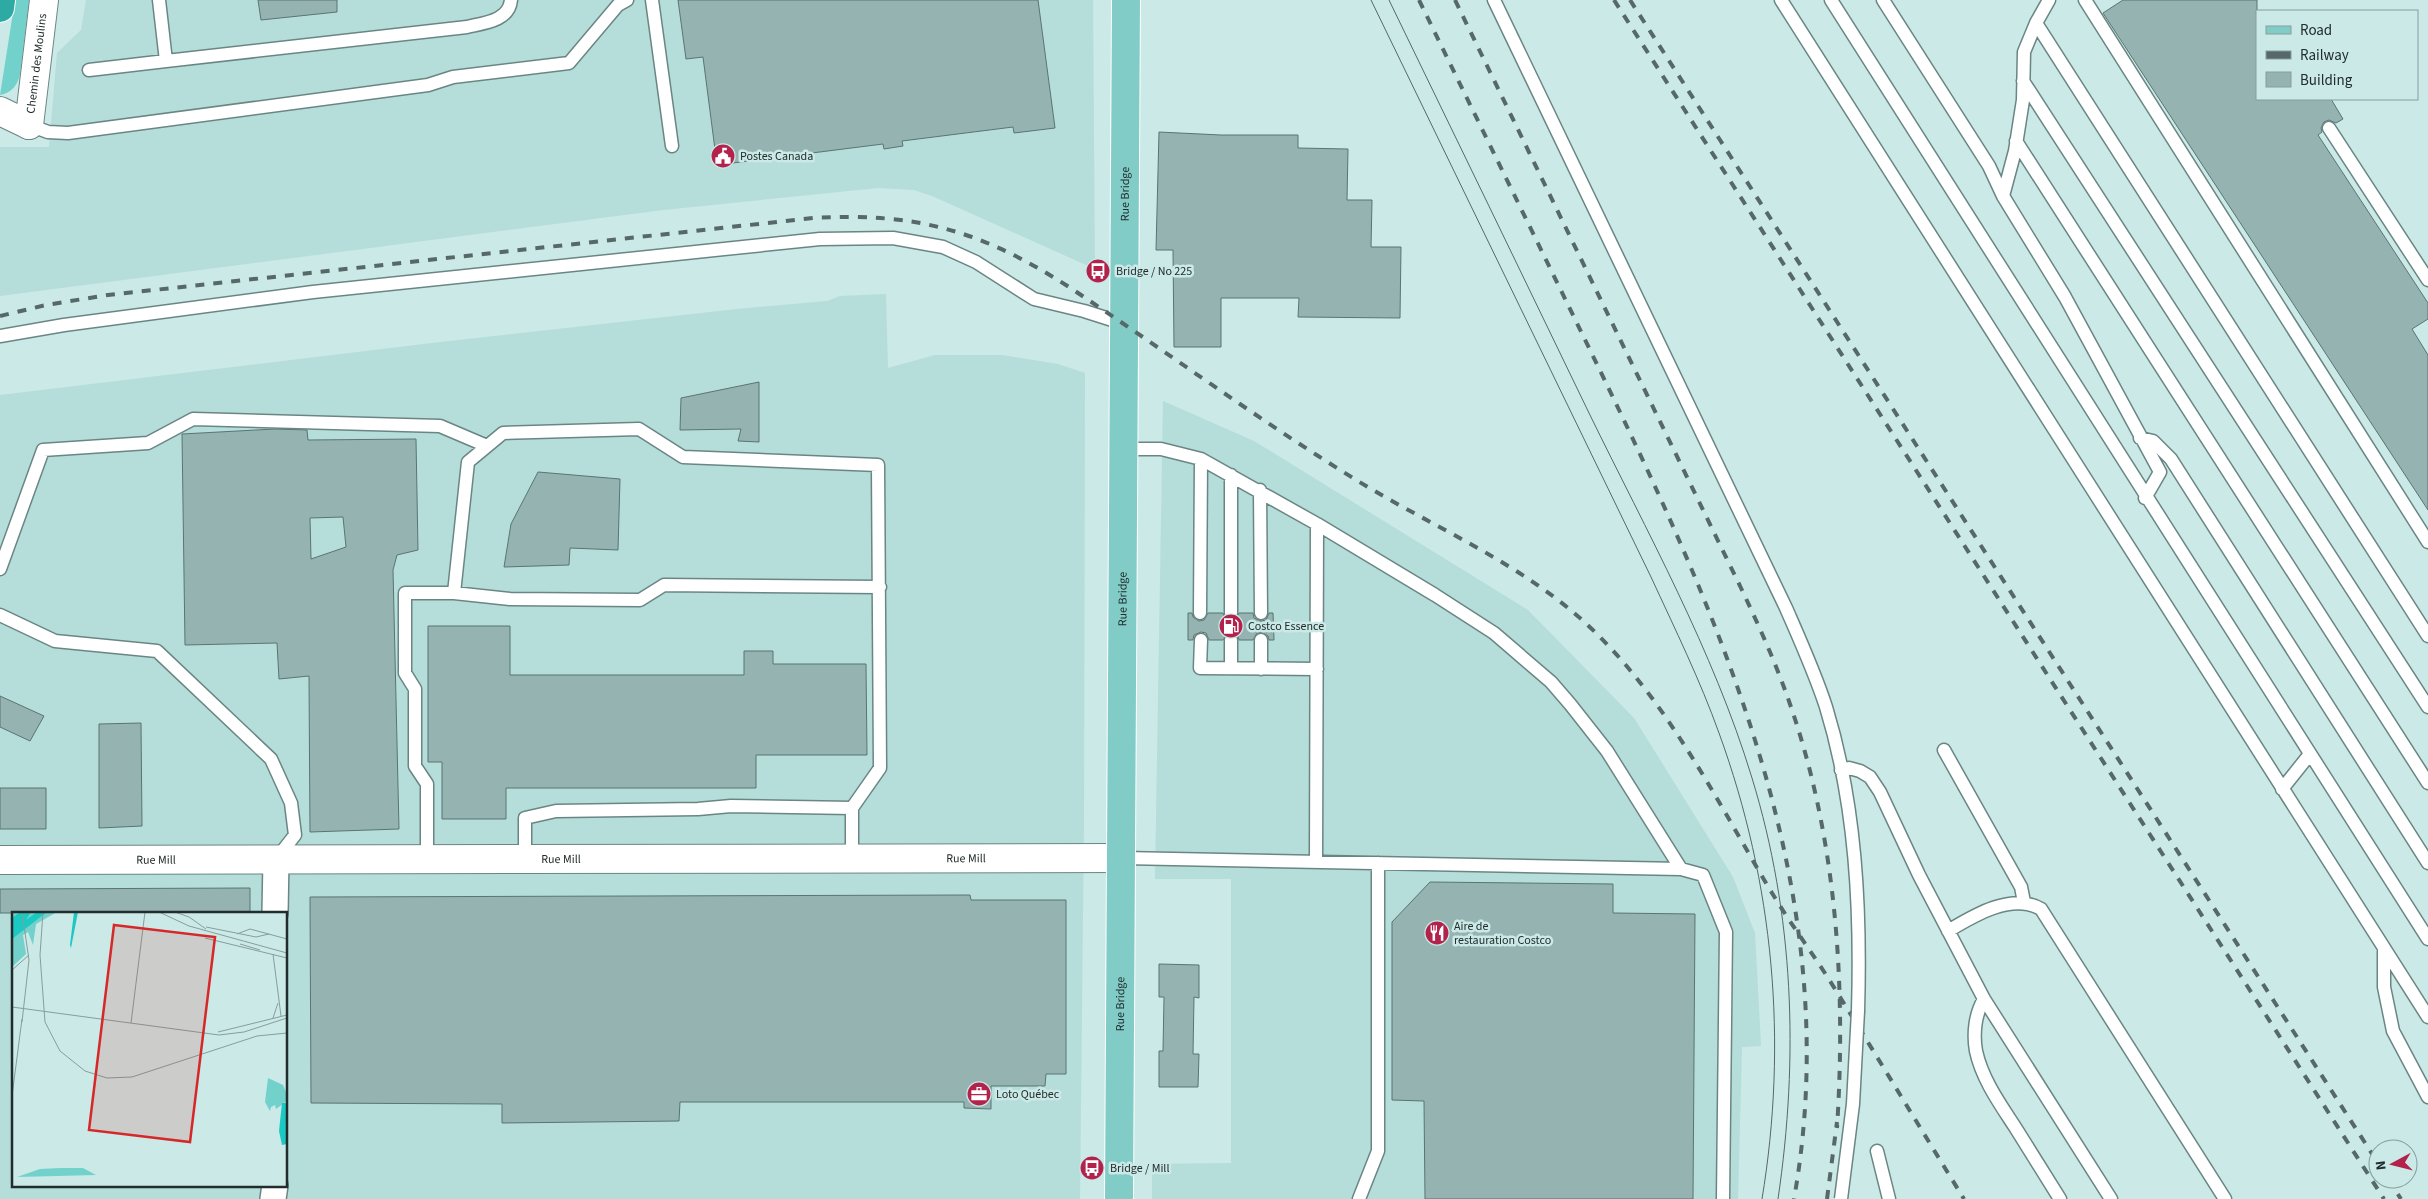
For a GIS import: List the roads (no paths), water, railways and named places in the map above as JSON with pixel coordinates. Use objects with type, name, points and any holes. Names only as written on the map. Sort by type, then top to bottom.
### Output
[{"type":"highway","points":[[0,8],[1,0]]},
{"type":"main road","name":"Rue Bridge","points":[[1120,1199],[1126,0]]},
{"type":"street","name":"Chemin des Moulins","points":[[29,125],[44,0]]},
{"type":"street","name":"Chemin des Moulins","points":[[0,110],[29,125]]},
{"type":"street","name":"Chemin des Moulins","points":[[0,133],[29,125]]},
{"type":"street","name":"Rue Mill","points":[[0,860],[1123,858]]},
{"type":"street","points":[[276,860],[276,912]]},
{"type":"street","points":[[273,1199],[275,1186]]},
{"type":"lane","points":[[159,0],[166,61]]},
{"type":"lane","points":[[89,70],[467,27],[493,21],[510,6],[511,0]]},
{"type":"lane","points":[[29,125],[48,132],[68,133],[428,85],[453,77],[569,63],[618,5],[627,0]]},
{"type":"lane","points":[[652,0],[672,146]]},
{"type":"lane","points":[[1494,0],[1786,608],[1825,705],[1841,770],[1857,882],[1860,936],[1853,1104],[1841,1199]]},
{"type":"lane","points":[[1781,0],[2428,1017]]},
{"type":"lane","points":[[1830,0],[2428,939]]},
{"type":"lane","points":[[1883,0],[1990,166],[2003,196],[2065,297],[2160,472],[2146,498]]},
{"type":"lane","points":[[2003,196],[2016,141],[2023,100],[2024,52],[2036,23],[2049,0]]},
{"type":"lane","points":[[2085,0],[2428,542]]},
{"type":"lane","points":[[2036,23],[2428,636]]},
{"type":"lane","points":[[2023,81],[2428,707]]},
{"type":"lane","points":[[2329,128],[2428,280]]},
{"type":"lane","points":[[2016,141],[2428,783]]},
{"type":"lane","points":[[0,336],[64,324],[313,292],[820,239],[857,237],[893,238],[943,247],[976,262],[1034,299],[1084,311],[1125,324]]},
{"type":"lane","points":[[0,569],[42,450],[148,443],[193,420],[440,426],[487,446]]},
{"type":"lane","points":[[454,593],[468,462],[503,433],[639,429],[683,457],[878,465],[880,768],[852,808],[852,858]]},
{"type":"lane","points":[[2140,438],[2153,441],[2171,459],[2428,863]]},
{"type":"lane","points":[[1124,449],[1160,449],[1201,459],[1260,490],[1318,524],[1494,633],[1551,682],[1607,751],[1681,869]]},
{"type":"lane","points":[[1200,613],[1201,459]]},
{"type":"lane","points":[[1231,475],[1231,613]]},
{"type":"lane","points":[[1260,490],[1261,613]]},
{"type":"lane","points":[[1316,862],[1318,524]]},
{"type":"lane","points":[[427,860],[427,784],[415,766],[415,689],[405,672],[405,594],[454,593],[510,599],[640,600],[664,585],[880,586]]},
{"type":"lane","points":[[0,615],[56,641],[157,651],[265,753],[276,767],[292,803],[295,835],[276,860]]},
{"type":"lane","points":[[1200,640],[1200,668],[1316,669]]},
{"type":"lane","points":[[1231,640],[1231,668]]},
{"type":"lane","points":[[1261,640],[1261,669]]},
{"type":"lane","points":[[1944,750],[2021,887],[2024,902]]},
{"type":"lane","points":[[2282,789],[2310,754]]},
{"type":"lane","points":[[1841,770],[1850,768],[1860,771],[1870,777],[1880,792],[1919,875],[1984,999],[2111,1199]]},
{"type":"lane","points":[[525,859],[525,818],[556,811],[698,810],[731,806],[852,808]]},
{"type":"lane","points":[[1123,858],[1681,869],[1703,875],[1726,932],[1723,1199]]},
{"type":"lane","points":[[1359,1199],[1378,1151],[1378,863]]},
{"type":"lane","points":[[1948,931],[1999,907],[2024,902],[2044,912],[2225,1199]]},
{"type":"lane","points":[[2384,949],[2384,987],[2393,1031],[2428,1097]]},
{"type":"lane","points":[[1984,999],[1976,1018],[1974,1035],[1976,1051],[1983,1072],[1998,1100],[2060,1199]]},
{"type":"lane","points":[[1877,1151],[1889,1199]]},
{"type":"tram line","points":[[1371,0],[1651,577],[1712,713],[1738,790],[1753,847],[1764,905],[1771,964],[1774,1022],[1774,1081],[1770,1140],[1762,1199]]},
{"type":"tram line","points":[[1389,0],[1678,592],[1718,684],[1752,778],[1777,882],[1789,987],[1789,1093],[1778,1199]]},
{"type":"railway","points":[[1419,0],[1591,352],[1685,554],[1727,657],[1762,762],[1788,868],[1803,976],[1806,1086],[1794,1199]]},
{"type":"railway","points":[[1455,0],[1741,588],[1781,679],[1792,710],[1807,760],[1819,812],[1835,916],[1840,1022],[1837,1128]]},
{"type":"railway","points":[[1614,0],[2384,1199]]},
{"type":"railway","points":[[1630,0],[2368,1147]]},
{"type":"railway","points":[[0,316],[46,305],[108,295],[813,218],[885,218],[917,222],[947,229],[1007,252],[1069,287],[1281,432],[1353,478],[1510,567],[1569,609],[1596,633],[1648,692],[1692,757],[1772,893],[1830,981],[1964,1199]]},
{"type":"railway","points":[[1827,1199],[1837,1122]]},
{"type":"railway","points":[[2394,1189],[2401,1199]]},
{"type":"place","name":"Postes Canada","points":[[723,156]]},
{"type":"place","name":"Bridge / No 225","points":[[1098,271]]},
{"type":"place","name":"Costco Essence","points":[[1231,626]]},
{"type":"place","name":"Aire de restauration Costco","points":[[1437,933]]},
{"type":"place","name":"Loto Québec","points":[[979,1094]]},
{"type":"place","name":"Bridge / Mill","points":[[1092,1168]]}]
